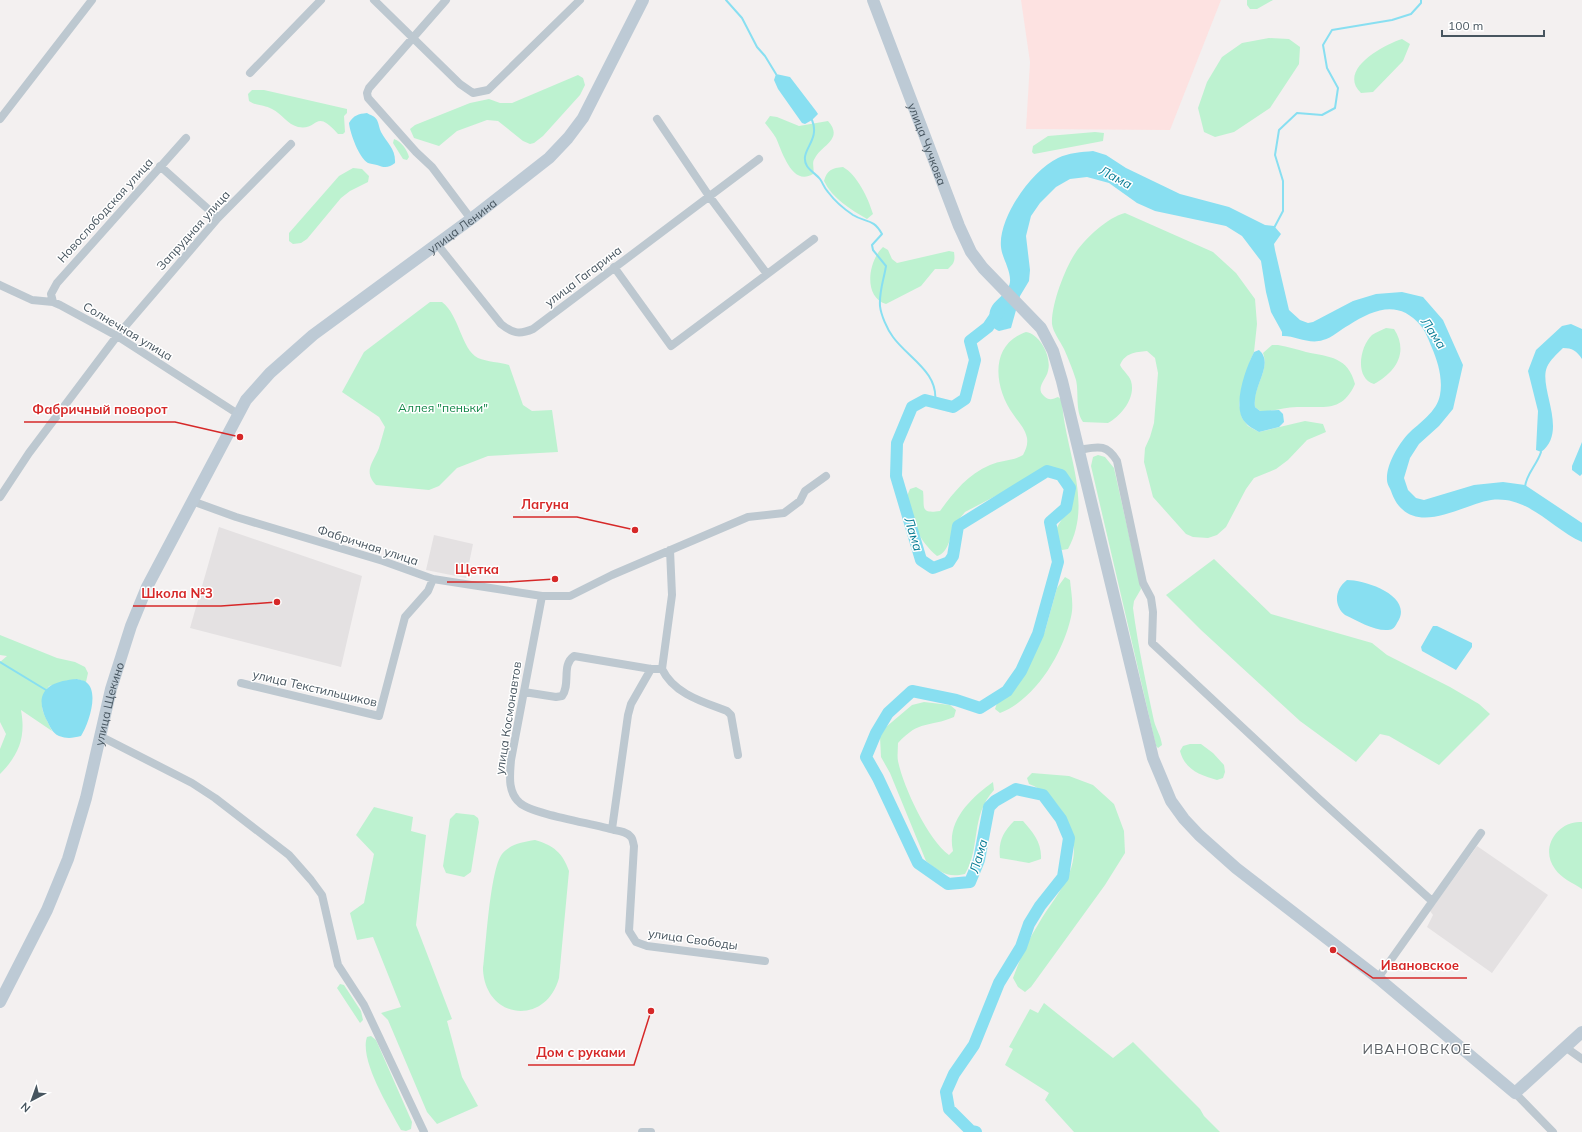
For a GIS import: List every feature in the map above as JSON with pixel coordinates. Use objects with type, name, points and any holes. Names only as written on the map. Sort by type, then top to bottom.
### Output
[{"type":"street","points":[[0,119],[92,0]]},
{"type":"street","points":[[250,73],[321,0]]},
{"type":"street","points":[[374,0],[466,89],[473,93],[488,90],[580,0]]},
{"type":"street","points":[[446,0],[412,37],[369,88],[367,93],[368,98],[410,146],[432,167],[471,219]]},
{"type":"street","name":"улица Ленина","points":[[238,414],[257,386],[291,354],[471,219],[549,158],[568,138],[596,95],[643,0]]},
{"type":"street","name":"улица Чучкова","points":[[873,0],[959,226],[971,252],[994,281],[1032,317],[1041,328],[1053,351],[1079,450],[1153,758],[1171,801],[1190,826],[1218,853],[1378,978],[1515,1093]]},
{"type":"street","points":[[657,119],[710,196],[767,274]]},
{"type":"street","name":"Новослободская улица","points":[[53,302],[51,294],[57,283],[186,138]]},
{"type":"street","name":"Запрудная улица","points":[[0,498],[29,453],[117,336],[218,218],[291,144]]},
{"type":"street","name":"улица Гагарина","points":[[437,244],[501,324],[510,331],[518,334],[533,330],[614,267],[759,159]]},
{"type":"street","points":[[160,166],[218,218]]},
{"type":"street","points":[[614,267],[671,346],[814,239]]},
{"type":"street","name":"Солнечная улица","points":[[0,285],[32,300],[53,302],[117,336],[238,414]]},
{"type":"street","name":"улица Щекино","points":[[0,1002],[47,910],[68,859],[86,798],[111,689],[131,626],[147,587],[238,414]]},
{"type":"street","points":[[1079,450],[1103,448],[1112,452],[1117,461],[1143,583],[1151,598],[1153,612],[1152,643],[1318,798],[1432,901]]},
{"type":"street","name":"Фабричная улица","points":[[192,501],[236,517],[383,561],[433,579],[542,596],[570,596],[612,575],[748,517],[784,513],[800,501],[805,491],[826,476]]},
{"type":"street","points":[[670,550],[672,595],[662,669],[668,678],[691,698],[727,711],[731,715],[738,755]]},
{"type":"street","name":"улица Текстильщиков","points":[[241,683],[379,716],[405,617],[428,591],[433,579]]},
{"type":"street","name":"улица Космонавтов","points":[[542,596],[512,760],[510,779],[512,792],[520,803],[534,810],[626,833]]},
{"type":"street","points":[[524,692],[556,697],[562,696],[566,686],[567,664],[569,659],[574,656],[651,669],[662,669]]},
{"type":"street","points":[[612,829],[628,715],[631,704],[651,669]]},
{"type":"street","points":[[100,736],[192,783],[215,798],[289,855],[311,880],[322,895],[338,965],[364,1004],[424,1132]]},
{"type":"street","name":"улица Свободы","points":[[626,833],[631,837],[634,846],[629,931],[636,942],[647,946],[765,961]]},
{"type":"street","points":[[1378,978],[1481,833]]},
{"type":"street","points":[[1553,1132],[1515,1093],[1582,1032]]},
{"type":"street","points":[[1566,1047],[1582,1059]]},
{"type":"street","points":[[642,1132],[651,1132]]},
{"type":"shaded area","points":[[1021,0],[1221,0],[1170,130],[1026,129],[1030,62]]},
{"type":"shaded area","points":[[219,527],[362,576],[341,667],[190,628]]},
{"type":"shaded area","points":[[434,535],[473,544],[466,578],[426,570]]},
{"type":"shaded area","points":[[1477,846],[1548,895],[1492,973],[1427,927],[1433,915],[1430,911]]},
{"type":"green space","points":[[1247,0],[1273,0],[1257,9],[1250,9],[1247,5]]},
{"type":"green space","points":[[1269,38],[1289,39],[1300,47],[1299,64],[1270,108],[1234,132],[1215,137],[1204,132],[1198,108],[1207,82],[1222,57],[1242,43]]},
{"type":"green space","points":[[1402,39],[1410,44],[1403,61],[1373,92],[1361,93],[1355,84],[1355,76],[1358,67],[1374,53]]},
{"type":"green space","points":[[578,75],[583,78],[585,85],[580,95],[543,136],[534,143],[530,144],[523,141],[498,121],[487,120],[457,131],[439,146],[414,138],[410,129],[415,125],[470,103],[489,99],[500,103],[512,103]]},
{"type":"green space","points":[[252,90],[264,90],[347,109],[347,113],[344,116],[345,132],[343,134],[338,134],[325,122],[320,121],[305,127],[294,126],[272,109],[249,101],[248,94]]},
{"type":"green space","points":[[770,116],[777,117],[799,126],[828,121],[834,133],[833,137],[818,153],[814,160],[813,174],[806,177],[799,176],[789,166],[776,138],[765,123]]},
{"type":"green space","points":[[1095,132],[1104,133],[1103,141],[1034,154],[1032,152],[1033,146],[1048,136]]},
{"type":"green space","points":[[394,139],[402,144],[409,157],[407,160],[403,159],[393,143]]},
{"type":"green space","points":[[843,167],[853,175],[868,201],[873,214],[867,219],[837,198],[824,181],[830,170]]},
{"type":"green space","points":[[353,168],[362,169],[369,176],[368,182],[350,191],[341,198],[307,239],[301,243],[293,244],[289,241],[289,233],[339,176]]},
{"type":"green space","points":[[1125,213],[1213,252],[1236,273],[1255,299],[1257,324],[1254,352],[1250,361],[1239,404],[1242,418],[1248,426],[1259,432],[1305,421],[1323,424],[1326,432],[1307,440],[1288,460],[1276,469],[1254,478],[1246,489],[1226,527],[1217,535],[1208,538],[1193,537],[1186,534],[1153,497],[1144,462],[1145,448],[1154,423],[1158,373],[1155,358],[1147,351],[1131,354],[1125,358],[1120,365],[1130,379],[1132,387],[1130,399],[1127,405],[1113,420],[1108,423],[1083,422],[1079,413],[1075,376],[1052,324],[1056,297],[1063,277],[1076,252],[1085,241],[1105,223],[1118,215]]},
{"type":"green space","points":[[883,247],[888,250],[892,259],[897,263],[949,251],[954,252],[954,259],[952,265],[948,269],[935,269],[921,286],[886,304],[879,300],[874,294],[871,287],[870,278],[874,261]]},
{"type":"green space","name":"Аллея \"пеньки\"","points":[[430,302],[442,302],[448,308],[472,354],[478,358],[509,365],[523,405],[532,411],[552,410],[558,452],[488,456],[457,468],[439,486],[429,490],[376,485],[370,475],[370,467],[379,448],[385,427],[379,417],[342,392],[364,352]]},
{"type":"green space","points":[[1386,328],[1394,329],[1398,337],[1400,353],[1398,361],[1389,374],[1374,384],[1368,381],[1361,369],[1362,354],[1364,346],[1372,335]]},
{"type":"green space","points":[[1026,332],[1036,337],[1044,347],[1048,359],[1048,371],[1041,387],[1042,393],[1048,399],[1058,397],[1062,400],[1067,437],[1076,475],[1078,494],[1078,513],[1075,531],[1068,549],[1062,550],[1057,544],[1055,537],[1058,525],[1069,508],[1072,490],[1068,480],[1060,472],[1049,468],[965,512],[955,526],[945,551],[937,556],[924,543],[916,529],[907,496],[910,489],[916,487],[923,491],[924,508],[926,510],[933,512],[940,511],[956,490],[975,473],[994,463],[1023,455],[1027,445],[1026,434],[1013,414],[1002,392],[998,368],[1006,346],[1014,338]]},
{"type":"green space","points":[[1272,345],[1289,347],[1337,360],[1348,368],[1355,384],[1344,400],[1331,406],[1292,407],[1260,411],[1255,407],[1255,400],[1263,373],[1265,360],[1263,353]]},
{"type":"green space","points":[[1098,455],[1105,457],[1114,468],[1141,589],[1134,601],[1133,608],[1154,721],[1162,745],[1158,748],[1156,746],[1091,466],[1093,457]]},
{"type":"green space","points":[[1214,559],[1271,614],[1372,643],[1387,655],[1450,687],[1479,704],[1490,714],[1439,765],[1389,736],[1380,734],[1356,762],[1300,721],[1201,630],[1166,595]]},
{"type":"green space","points":[[1065,577],[1070,580],[1072,598],[1071,617],[1062,645],[1055,660],[1036,686],[1025,697],[1000,713],[995,709],[997,703],[1022,679],[1045,631],[1057,588]]},
{"type":"green space","points":[[0,635],[57,658],[75,662],[85,667],[88,673],[86,682],[77,679],[49,686],[43,699],[42,708],[52,731],[21,710],[22,737],[20,745],[12,760],[0,774],[0,749],[6,734],[0,722],[0,662],[7,656],[0,655]]},
{"type":"green space","points":[[924,702],[950,705],[956,710],[954,717],[924,725],[912,730],[898,743],[898,761],[905,784],[925,825],[941,848],[949,855],[953,851],[953,830],[962,811],[976,795],[993,782],[994,790],[987,800],[978,821],[973,854],[965,874],[948,875],[926,861],[890,773],[881,757],[880,737],[886,727],[912,705]]},
{"type":"green space","points":[[1190,744],[1201,744],[1213,753],[1224,765],[1225,772],[1223,778],[1217,780],[1199,774],[1189,767],[1180,751],[1183,746]]},
{"type":"green space","points":[[1032,773],[1069,776],[1093,785],[1114,804],[1124,831],[1125,853],[1105,885],[1031,987],[1025,992],[1018,987],[1013,978],[1031,936],[1059,893],[1069,874],[1073,861],[1074,847],[1072,834],[1061,809],[1041,790],[1029,784],[1027,778]]},
{"type":"green space","points":[[374,807],[413,817],[411,831],[426,835],[416,925],[452,1019],[447,1021],[462,1077],[478,1106],[437,1124],[427,1112],[388,1020],[381,1013],[401,1007],[373,937],[357,940],[350,913],[364,903],[374,854],[356,835]]},
{"type":"green space","points":[[456,813],[474,815],[478,818],[479,822],[471,872],[464,877],[446,873],[443,866],[450,819]]},
{"type":"green space","points":[[1014,821],[1023,821],[1033,834],[1040,848],[1041,859],[1029,863],[1000,858],[1002,838]]},
{"type":"green space","points":[[1582,822],[1582,889],[1564,878],[1555,869],[1549,853],[1550,844],[1559,830],[1573,823]]},
{"type":"green space","points":[[535,840],[552,847],[564,859],[569,871],[559,978],[552,993],[542,1004],[530,1010],[517,1011],[505,1007],[494,999],[487,987],[483,970],[487,927],[494,876],[502,854],[513,846]]},
{"type":"green space","points":[[340,984],[344,985],[361,1011],[363,1020],[360,1023],[337,988]]},
{"type":"green space","points":[[1044,1003],[1113,1058],[1133,1042],[1200,1109],[1204,1116],[1220,1132],[1074,1132],[1045,1100],[1049,1093],[1005,1065],[1013,1049],[1009,1047],[1030,1009],[1038,1013]]},
{"type":"green space","points":[[371,1036],[376,1040],[412,1122],[411,1129],[406,1131],[401,1130],[371,1071],[367,1058],[366,1047],[367,1037]]},
{"type":"water","points":[[776,74],[790,77],[818,114],[812,120],[805,124],[802,123],[778,89],[774,80]]},
{"type":"water","points":[[367,113],[376,119],[381,132],[393,150],[395,163],[389,167],[368,163],[361,156],[351,133],[349,123],[353,118],[356,115]]},
{"type":"water","points":[[1093,151],[1106,155],[1126,168],[1180,194],[1229,207],[1265,225],[1274,226],[1281,234],[1274,244],[1289,310],[1300,320],[1308,323],[1313,322],[1353,301],[1376,294],[1402,292],[1423,297],[1443,320],[1463,365],[1453,409],[1439,426],[1419,444],[1410,458],[1404,478],[1408,490],[1416,498],[1424,500],[1474,485],[1503,482],[1525,485],[1582,523],[1582,542],[1528,508],[1517,503],[1504,500],[1481,502],[1433,517],[1411,515],[1402,509],[1395,501],[1387,483],[1388,468],[1393,456],[1404,439],[1427,417],[1435,407],[1441,389],[1436,359],[1421,326],[1404,312],[1386,309],[1358,319],[1323,340],[1307,341],[1282,336],[1282,332],[1271,312],[1261,261],[1242,236],[1226,226],[1155,211],[1137,203],[1109,183],[1087,177],[1070,179],[1056,187],[1040,203],[1031,216],[1026,236],[1030,270],[1029,281],[1020,296],[1011,328],[999,331],[994,328],[990,320],[991,308],[1005,292],[1010,282],[1009,273],[1001,247],[1005,223],[1011,209],[1028,184],[1048,164],[1066,155]]},
{"type":"water","points":[[1571,324],[1582,329],[1582,359],[1574,350],[1563,348],[1552,359],[1547,367],[1545,376],[1546,386],[1553,421],[1549,443],[1541,452],[1536,450],[1538,411],[1528,371],[1536,350],[1562,326]]},
{"type":"water","points":[[1259,350],[1265,362],[1255,399],[1255,407],[1260,411],[1279,410],[1283,414],[1284,422],[1279,427],[1259,432],[1249,426],[1242,418],[1239,402],[1242,384],[1248,367],[1254,352]]},
{"type":"water","points":[[1582,442],[1582,474],[1580,476],[1572,470],[1572,466]]},
{"type":"water","points":[[1347,580],[1366,583],[1386,592],[1394,598],[1400,605],[1401,614],[1394,628],[1388,630],[1377,629],[1345,615],[1341,611],[1337,602],[1337,597],[1340,588]]},
{"type":"water","points":[[1433,626],[1437,626],[1472,643],[1472,647],[1456,670],[1422,651],[1421,647]]},
{"type":"water","points":[[77,679],[85,681],[90,687],[92,693],[89,717],[81,736],[70,738],[62,737],[53,731],[46,719],[42,709],[43,695],[46,689],[52,685],[67,680]]},
{"type":"waterway","points":[[726,0],[742,18],[757,47],[765,56],[776,74]]},
{"type":"waterway","points":[[1274,228],[1283,211],[1283,181],[1275,155],[1279,130],[1297,113],[1322,115],[1335,108],[1338,88],[1327,68],[1323,45],[1332,30],[1392,20],[1411,14],[1421,3],[1421,0]]},
{"type":"waterway","points":[[812,120],[814,134],[805,155],[807,166],[820,179],[839,204],[853,215],[876,225],[882,234],[872,245],[873,250],[886,266],[880,295],[882,314],[893,337],[899,345],[921,366],[932,382],[935,391],[935,402]]},
{"type":"waterway","name":"Лама","points":[[976,1132],[971,1131],[949,1109],[946,1092],[954,1074],[974,1045],[999,983],[1021,947],[1029,924],[1040,906],[1063,877],[1069,838],[1061,819],[1043,795],[1016,789],[995,801],[989,807],[979,860],[970,882],[948,884],[918,863],[878,778],[866,757],[876,733],[888,713],[912,691],[956,700],[980,708],[1007,691],[1021,671],[1038,634],[1058,562],[1050,522],[1066,508],[1070,488],[1061,475],[1047,471],[958,526],[953,556],[949,562],[933,568],[921,560],[896,476],[897,443],[912,407],[925,400],[953,407],[965,399],[975,360],[970,341],[988,327],[999,311]]},
{"type":"waterway","points":[[1525,487],[1527,478],[1541,452]]},
{"type":"waterway","points":[[0,662],[46,690]]},
{"type":"place","name":"Фабричный поворот","points":[[240,437]]},
{"type":"place","name":"Лагуна","points":[[635,530]]},
{"type":"place","name":"Щетка","points":[[555,579]]},
{"type":"place","name":"Школа №3","points":[[277,602]]},
{"type":"place","name":"Ивановское","points":[[1333,950]]},
{"type":"place","name":"Дом с руками","points":[[651,1011]]},
{"type":"district","name":"ИВАНОВСКОЕ","points":[[1417,1049]]}]
